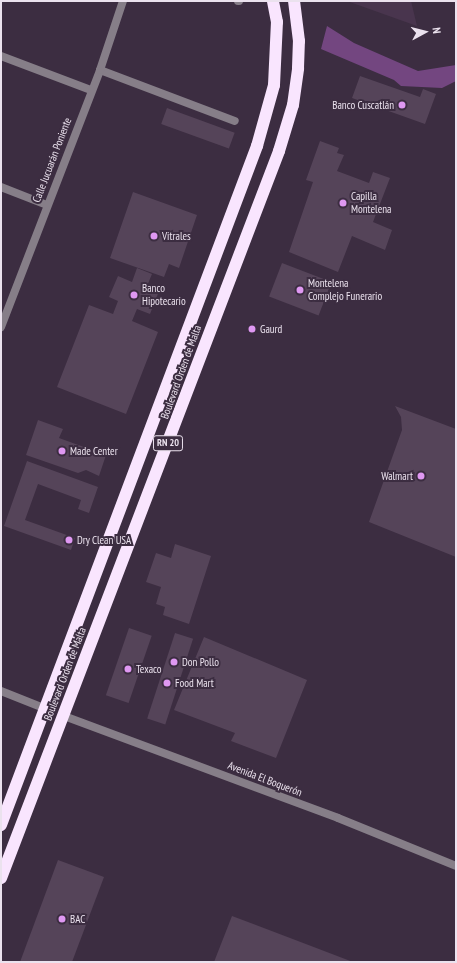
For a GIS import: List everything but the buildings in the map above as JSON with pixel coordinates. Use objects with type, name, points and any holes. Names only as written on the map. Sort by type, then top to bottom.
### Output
[{"type":"highway","name":"Boulevard Orden de Malta","points":[[1,825],[257,146],[274,85],[277,22],[273,1]]},
{"type":"highway","name":"Boulevard Orden de Malta","points":[[1,878],[267,184],[288,123],[298,68],[299,41],[294,1]]},
{"type":"street","name":"Calle Jucuarán Poniente","points":[[2,322],[100,70],[123,1]]},
{"type":"street","points":[[1,56],[91,90]]},
{"type":"street","points":[[100,70],[235,121]]},
{"type":"street","points":[[1,187],[47,205]]},
{"type":"street","points":[[1,691],[46,709]]},
{"type":"street","name":"Avenida El Boquerón","points":[[64,716],[294,802],[456,866]]},
{"type":"shaded area","points":[[347,1],[411,1],[417,26]]},
{"type":"shaded area","points":[[327,26],[354,43],[418,71],[456,65],[456,81],[442,88],[401,86],[394,80],[321,49]]},
{"type":"place","name":"Banco Cuscatlán","points":[[402,105]]},
{"type":"place","name":"Capilla Montelena","points":[[343,203]]},
{"type":"place","name":"Vitrales","points":[[154,236]]},
{"type":"place","name":"Montelena Complejo Funerario","points":[[300,290]]},
{"type":"place","name":"Banco Hipotecario","points":[[134,295]]},
{"type":"place","name":"Gaurd","points":[[252,329]]},
{"type":"place","name":"Made Center","points":[[62,451]]},
{"type":"place","name":"Walmart","points":[[421,476]]},
{"type":"place","name":"Dry Clean USA","points":[[69,540]]},
{"type":"place","name":"Don Pollo","points":[[174,662]]},
{"type":"place","name":"Texaco","points":[[128,669]]},
{"type":"place","name":"Food Mart","points":[[167,683]]},
{"type":"place","name":"BAC","points":[[62,919]]}]
